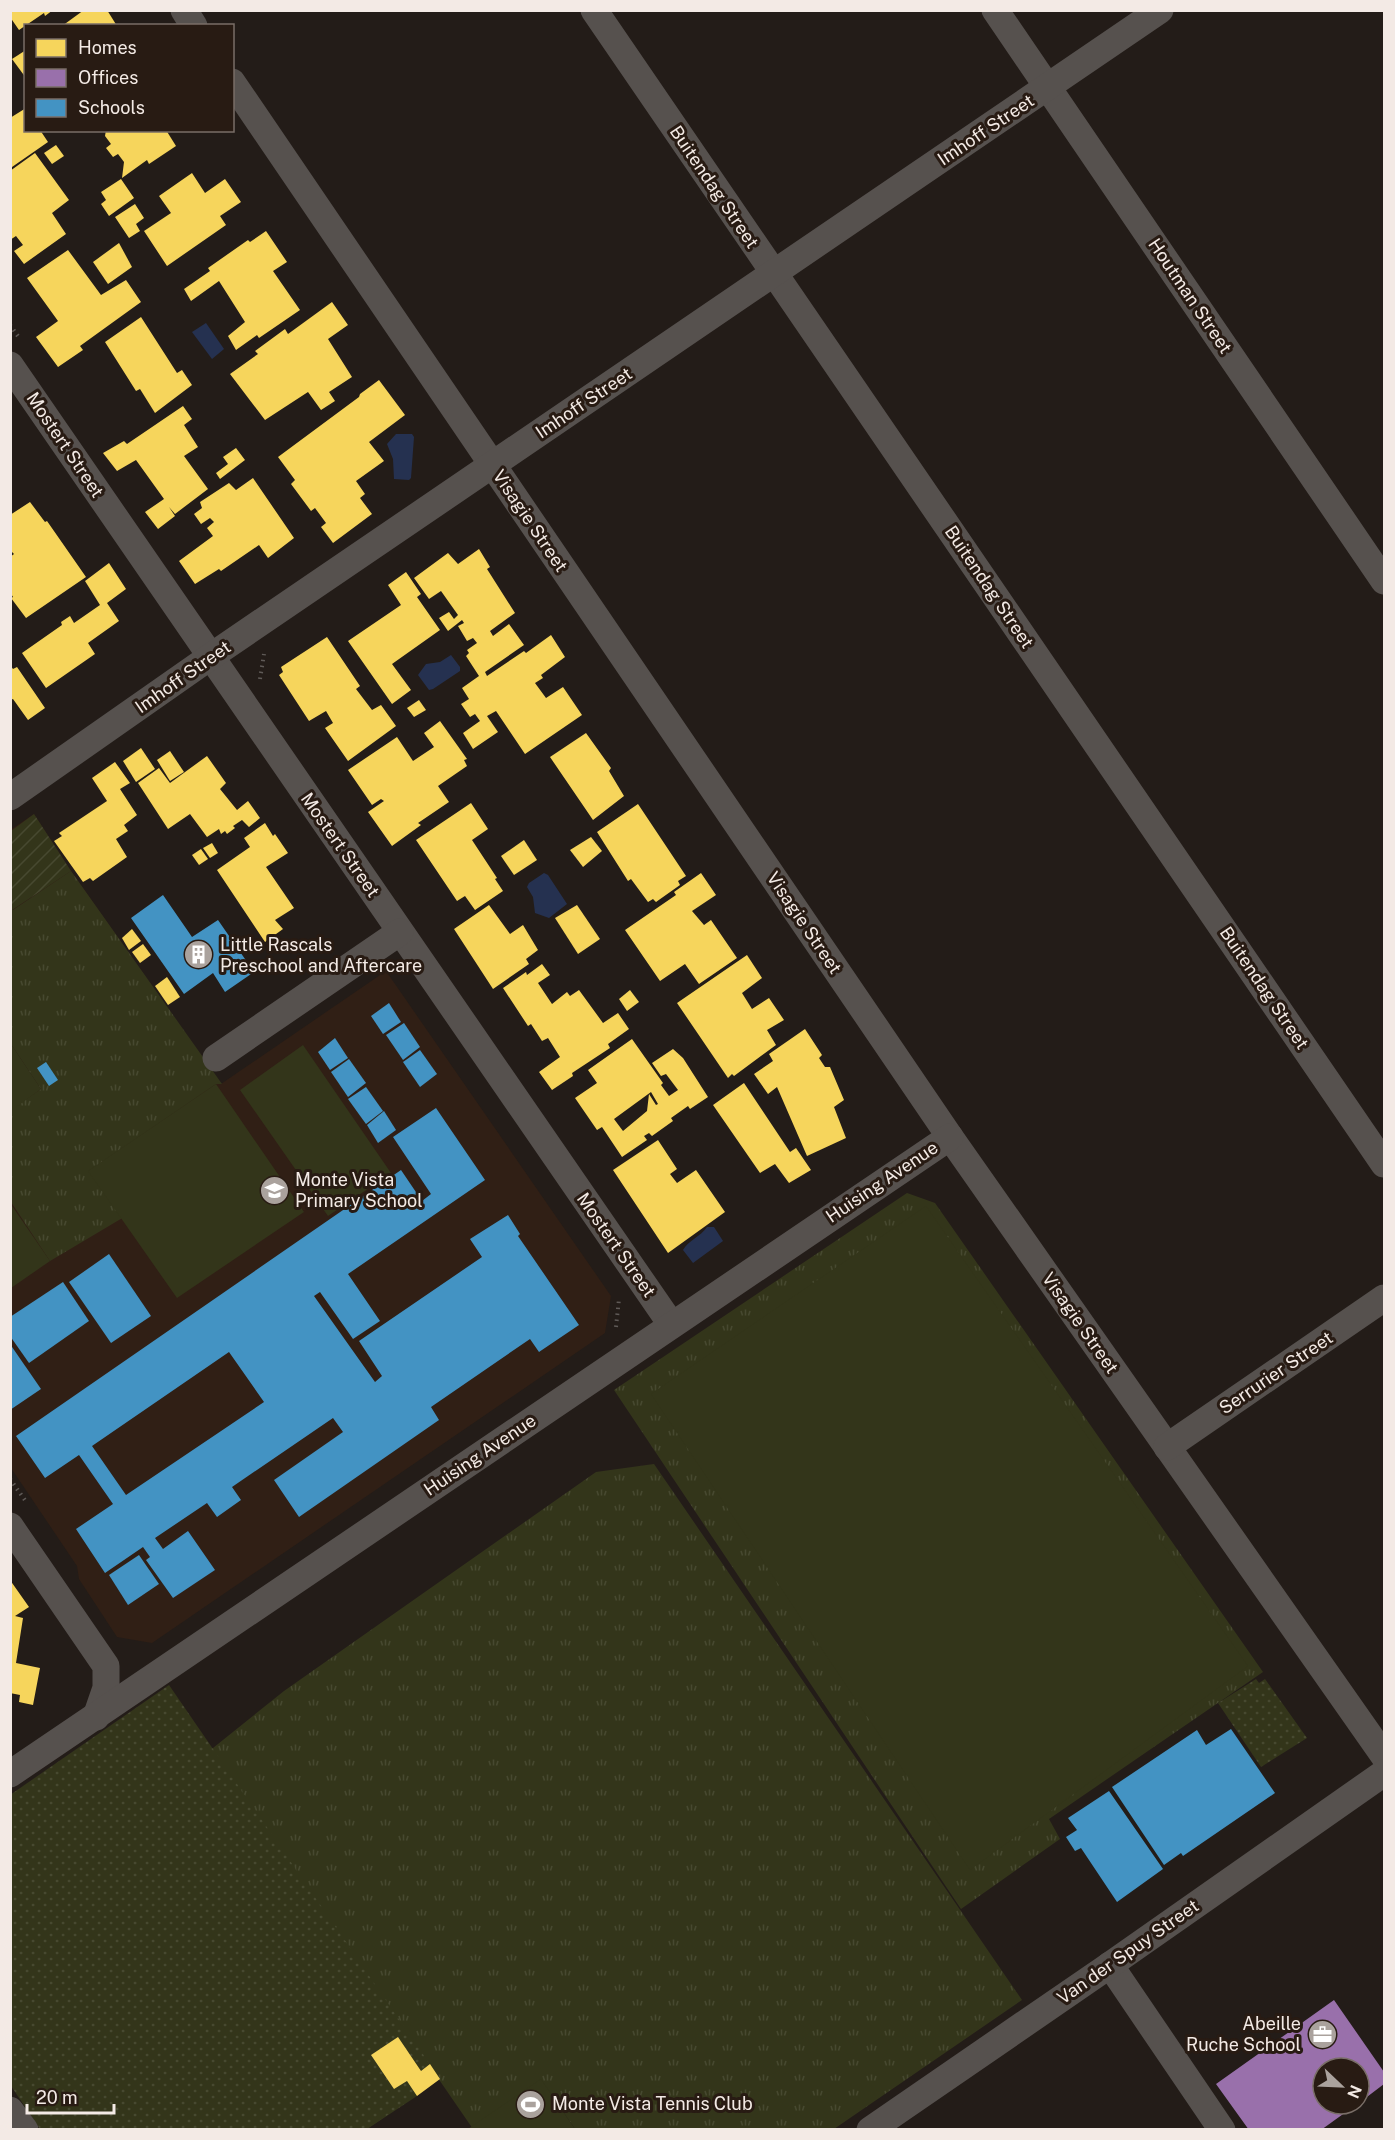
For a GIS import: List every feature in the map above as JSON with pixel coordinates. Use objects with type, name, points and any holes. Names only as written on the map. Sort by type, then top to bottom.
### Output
[{"type":"street","points":[[184,10],[193,24]]},
{"type":"street","name":"Buitendag Street","points":[[594,10],[1384,1164]]},
{"type":"street","name":"Houtman Street","points":[[995,10],[1384,581]]},
{"type":"street","name":"Imhoff Street","points":[[10,797],[210,657],[1160,10]]},
{"type":"street","name":"Visagie Street","points":[[234,85],[950,1137],[1384,1756]]},
{"type":"street","name":"Mostert Street","points":[[17,355],[210,657],[670,1324]]},
{"type":"street","points":[[216,1058],[400,932]]},
{"type":"street","name":"Huising Avenue","points":[[10,1774],[149,1682],[670,1324],[950,1137]]},
{"type":"street","name":"Serrurier Street","points":[[1167,1447],[1384,1298]]},
{"type":"street","points":[[10,1526],[106,1666],[128,1677],[149,1682]]},
{"type":"street","points":[[96,1717],[106,1688],[106,1666]]},
{"type":"street","name":"Van der Spuy Street","points":[[870,2130],[1384,1773]]},
{"type":"street","points":[[1110,1965],[1222,2130]]},
{"type":"path","points":[[10,324],[17,355]]},
{"type":"path","points":[[613,1291],[620,1300],[615,1333]]},
{"type":"path","points":[[10,1479],[29,1506]]},
{"type":"shaded area","name":"Monte Vista Primary School","points":[[34,814],[71,871],[221,1084],[386,971],[611,1296],[605,1333],[152,1643],[117,1637],[79,1579],[77,1566],[11,1468],[10,830]]},
{"type":"green space","points":[[34,814],[71,871],[12,910],[10,908],[11,831]]},
{"type":"green space","points":[[71,871],[222,1084],[216,1084],[89,1171],[124,1217],[50,1261],[11,1202],[11,1110],[41,1089],[11,1044],[10,908],[13,910]]},
{"type":"green space","points":[[11,1044],[41,1089],[10,1111]]},
{"type":"green space","points":[[303,1045],[391,1173],[328,1216],[240,1090]]},
{"type":"green space","points":[[216,1084],[304,1212],[177,1298],[88,1171]]},
{"type":"green space","points":[[907,1193],[935,1203],[1263,1672],[1049,1819],[1060,1839],[961,1909],[614,1390]]},
{"type":"green space","points":[[10,1203],[50,1261],[11,1288],[10,1288]]},
{"type":"green space","points":[[926,1206],[1248,1666],[970,1870],[651,1394]]},
{"type":"green space","points":[[654,1464],[1022,2000],[834,2129],[575,2129],[541,2080],[473,2129],[429,2065],[417,2096],[367,2129],[54,2129],[10,1809],[213,1748],[284,1691],[596,1472]]},
{"type":"green space","points":[[1256,1679],[1259,1683],[1265,1679],[1307,1738],[1261,1767],[1218,1703]]},
{"type":"green space","points":[[169,1685],[440,2079],[367,2129],[40,2129],[11,2086],[10,1795]]},
{"type":"green space","name":"Monte Vista Tennis Club","points":[[541,2079],[575,2129],[468,2129]]},
{"type":"water","points":[[206,323],[224,349],[212,359],[192,332]]},
{"type":"water","points":[[396,434],[412,434],[414,437],[409,480],[394,479],[393,459],[387,444]]},
{"type":"water","points":[[451,655],[460,667],[460,671],[429,690],[418,675],[426,664],[440,662]]},
{"type":"water","points":[[544,873],[548,875],[567,904],[549,918],[535,913],[533,897],[527,887],[529,883]]},
{"type":"water","points":[[707,1227],[714,1227],[723,1241],[693,1263],[683,1250]]},
{"type":"building: Homes","points":[[10,10],[53,10],[45,16],[44,13],[28,24],[24,24],[19,30],[10,17]]},
{"type":"building: Homes","points":[[84,10],[107,10],[116,24],[65,24]]},
{"type":"building: Homes","points":[[24,51],[24,75],[12,59]]},
{"type":"building: Homes","points":[[24,109],[24,132],[41,132],[48,142],[12,167],[10,118]]},
{"type":"building: Homes","points":[[106,132],[167,132],[176,146],[149,164],[147,160],[122,178],[124,162],[118,154],[113,157],[106,148],[111,144],[105,136]]},
{"type":"building: Homes","points":[[56,145],[64,156],[52,164],[44,153]]},
{"type":"building: Homes","points":[[35,153],[69,200],[52,213],[66,234],[24,264],[14,251],[23,245],[16,236],[10,240],[10,171]]},
{"type":"building: Homes","points":[[192,173],[205,193],[225,179],[241,202],[220,216],[226,225],[167,266],[144,231],[171,213],[159,196]]},
{"type":"building: Homes","points":[[121,179],[134,198],[109,216],[101,204],[106,200],[101,192]]},
{"type":"building: Homes","points":[[135,204],[144,218],[136,224],[140,231],[129,238],[115,217]]},
{"type":"building: Homes","points":[[266,231],[287,262],[273,271],[300,310],[259,338],[257,335],[236,350],[228,336],[245,322],[219,281],[191,301],[184,289],[210,271],[208,268],[248,240],[250,242]]},
{"type":"building: Homes","points":[[119,243],[132,267],[108,284],[93,262]]},
{"type":"building: Homes","points":[[68,250],[101,295],[126,280],[141,302],[80,346],[83,350],[58,367],[36,337],[58,321],[27,278]]},
{"type":"building: Homes","points":[[332,302],[348,325],[328,339],[352,377],[329,392],[335,401],[321,410],[308,392],[265,420],[230,374],[258,354],[255,351],[285,329],[288,334]]},
{"type":"building: Homes","points":[[141,317],[177,373],[182,370],[192,385],[155,413],[140,389],[136,391],[105,342]]},
{"type":"building: Homes","points":[[379,380],[405,415],[369,442],[384,461],[356,481],[365,494],[360,498],[372,514],[333,543],[321,527],[326,523],[315,508],[311,511],[291,484],[295,480],[278,457]]},
{"type":"building: Homes","points":[[183,406],[192,419],[184,425],[198,447],[184,456],[208,489],[175,514],[169,507],[175,516],[158,529],[145,512],[164,499],[136,460],[117,471],[103,453],[124,441],[127,444]]},
{"type":"building: Homes","points":[[236,448],[245,460],[220,479],[216,473],[228,464],[223,457]]},
{"type":"building: Homes","points":[[253,478],[294,538],[268,558],[259,545],[221,571],[219,569],[195,584],[179,561],[213,536],[207,528],[214,522],[210,518],[201,524],[194,514],[202,508],[200,502],[229,483],[236,490]]},
{"type":"building: Homes","points":[[30,502],[45,522],[47,521],[86,577],[26,618],[11,598],[13,597],[10,592],[10,557],[14,554],[10,550],[10,515]]},
{"type":"building: Homes","points":[[479,549],[490,567],[487,569],[515,613],[490,631],[493,636],[509,624],[524,645],[485,672],[487,676],[551,635],[565,657],[541,675],[543,678],[535,683],[546,698],[563,687],[582,715],[525,754],[496,711],[487,716],[498,732],[473,749],[463,733],[480,721],[475,714],[470,717],[461,704],[469,699],[462,688],[479,676],[466,656],[469,653],[467,650],[477,643],[473,638],[467,641],[458,626],[464,623],[462,620],[448,631],[439,618],[449,612],[454,619],[458,615],[441,591],[429,599],[414,578],[448,553],[458,564]]},
{"type":"building: Homes","points":[[109,563],[126,589],[107,603],[119,621],[88,643],[95,654],[46,688],[22,653],[62,625],[61,622],[70,616],[74,623],[100,605],[85,581]]},
{"type":"building: Homes","points":[[406,572],[421,594],[417,597],[440,630],[392,664],[411,690],[392,704],[348,641],[401,605],[388,585]]},
{"type":"building: Homes","points":[[327,637],[360,686],[356,689],[372,710],[381,705],[396,726],[348,761],[325,728],[333,723],[326,711],[309,721],[279,675],[283,672],[281,667]]},
{"type":"building: Homes","points":[[10,665],[13,669],[17,667],[45,708],[28,720],[13,699],[10,700]]},
{"type":"building: Homes","points":[[419,700],[426,710],[414,717],[407,708]]},
{"type":"building: Homes","points":[[440,721],[467,759],[464,760],[467,766],[438,786],[449,802],[418,823],[421,825],[392,846],[368,812],[384,801],[381,799],[372,805],[348,770],[397,737],[413,761],[434,747],[424,733]]},
{"type":"building: Homes","points":[[586,733],[611,768],[609,771],[624,796],[593,820],[550,757]]},
{"type":"building: Homes","points":[[141,748],[155,769],[136,782],[123,761]]},
{"type":"building: Homes","points":[[170,751],[184,772],[170,781],[157,760]]},
{"type":"building: Homes","points":[[207,756],[226,783],[220,789],[237,810],[248,801],[260,818],[249,827],[242,820],[227,834],[225,831],[221,834],[219,829],[207,837],[190,814],[168,829],[138,783],[159,768],[170,783]]},
{"type":"building: Homes","points":[[115,762],[130,783],[120,789],[137,815],[124,825],[128,831],[116,839],[127,857],[93,881],[90,878],[83,882],[54,841],[62,836],[59,833],[107,801],[92,778]]},
{"type":"building: Homes","points":[[471,803],[488,829],[472,840],[503,891],[475,910],[465,896],[457,901],[416,840]]},
{"type":"building: Homes","points":[[638,804],[686,876],[678,881],[680,885],[656,902],[653,899],[648,902],[631,879],[628,881],[597,832]]},
{"type":"building: Homes","points":[[265,823],[288,853],[266,867],[294,908],[275,920],[283,929],[265,942],[217,870],[250,847],[244,838]]},
{"type":"building: Homes","points":[[591,837],[602,851],[583,867],[570,850]]},
{"type":"building: Homes","points":[[524,840],[537,860],[514,875],[501,856]]},
{"type":"building: Homes","points":[[212,843],[218,853],[210,858],[203,848]]},
{"type":"building: Homes","points":[[201,849],[208,859],[199,865],[192,855]]},
{"type":"building: Homes","points":[[701,873],[716,895],[692,911],[704,925],[711,920],[737,958],[699,984],[685,964],[660,981],[625,930],[676,895],[674,892]]},
{"type":"building: Homes","points":[[489,905],[510,934],[523,925],[538,950],[526,959],[529,964],[493,989],[454,929]]},
{"type":"building: Homes","points":[[577,905],[600,939],[578,954],[555,918]]},
{"type":"building: Homes","points":[[132,929],[141,941],[129,950],[122,938]]},
{"type":"building: Homes","points":[[143,944],[151,955],[140,963],[132,952]]},
{"type":"building: Homes","points":[[747,955],[762,978],[742,993],[752,1009],[769,998],[784,1020],[767,1030],[776,1045],[728,1078],[677,1003]]},
{"type":"building: Homes","points":[[542,964],[550,975],[538,983],[552,1004],[567,992],[570,996],[579,990],[603,1023],[618,1013],[629,1029],[608,1044],[610,1048],[572,1073],[573,1076],[552,1090],[539,1072],[560,1057],[548,1038],[542,1041],[531,1024],[528,1026],[503,988]]},
{"type":"building: Homes","points":[[167,977],[180,997],[168,1005],[155,986]]},
{"type":"building: Homes","points":[[630,990],[639,1002],[627,1011],[619,999]]},
{"type":"building: Homes","points":[[805,1029],[822,1055],[819,1058],[825,1067],[830,1067],[844,1100],[834,1107],[846,1138],[807,1156],[777,1087],[768,1094],[754,1074],[773,1061],[769,1054]]},
{"type":"building: Homes","points":[[632,1039],[663,1083],[661,1085],[669,1096],[678,1090],[666,1074],[661,1076],[652,1063],[673,1049],[683,1058],[708,1097],[690,1109],[688,1106],[671,1118],[673,1121],[652,1136],[649,1133],[644,1136],[647,1140],[622,1157],[602,1127],[597,1130],[575,1098],[597,1083],[588,1070]],"holes":[[[651,1092],[658,1104],[656,1105],[649,1094],[647,1111],[623,1131],[614,1119]]]},
{"type":"building: Homes","points":[[744,1083],[790,1152],[796,1148],[811,1170],[789,1183],[775,1164],[760,1173],[713,1105]]},
{"type":"building: Homes","points":[[658,1140],[677,1169],[670,1174],[677,1183],[696,1170],[725,1212],[668,1253],[613,1170]]},
{"type":"building: Homes","points":[[10,1580],[29,1607],[15,1616],[23,1618],[16,1663],[40,1668],[33,1705],[19,1702],[20,1695],[10,1693]]},
{"type":"building: Homes","points":[[398,2037],[421,2071],[430,2064],[440,2079],[417,2096],[407,2081],[394,2089],[371,2055]]},
{"type":"building: Offices","name":"Abeille Ruche School","points":[[1334,2000],[1384,2072],[1384,2084],[1371,2094],[1371,2056],[1311,2056],[1311,2116],[1340,2116],[1321,2130],[1249,2130],[1216,2084]]},
{"type":"building: Schools","name":"Little Rascals Preschool and Aftercare","points":[[163,895],[192,937],[218,920],[254,972],[225,992],[213,973],[184,994],[131,918]]},
{"type":"building: Schools","points":[[389,1003],[401,1022],[383,1034],[371,1016]]},
{"type":"building: Schools","points":[[404,1023],[420,1047],[403,1060],[386,1035]]},
{"type":"building: Schools","points":[[335,1038],[348,1058],[330,1070],[318,1052]]},
{"type":"building: Schools","points":[[420,1050],[437,1074],[420,1087],[403,1062]]},
{"type":"building: Schools","points":[[349,1059],[366,1083],[348,1097],[331,1072]]},
{"type":"building: Schools","points":[[46,1062],[58,1080],[49,1086],[37,1068]]},
{"type":"building: Schools","points":[[366,1087],[383,1111],[366,1124],[348,1099]]},
{"type":"building: Schools","name":"Monte Vista Primary School","points":[[436,1108],[485,1180],[348,1274],[380,1321],[353,1339],[320,1292],[314,1296],[375,1382],[382,1376],[359,1341],[482,1257],[470,1239],[508,1215],[520,1234],[518,1236],[579,1325],[539,1352],[530,1339],[431,1407],[439,1420],[299,1517],[274,1480],[343,1432],[333,1418],[232,1487],[241,1500],[217,1517],[207,1503],[155,1538],[163,1549],[188,1531],[215,1570],[173,1598],[146,1560],[150,1557],[143,1547],[105,1573],[76,1529],[113,1504],[79,1455],[45,1478],[16,1436],[401,1170],[422,1201],[431,1194],[393,1137]],"holes":[[[229,1352],[264,1402],[126,1495],[92,1446]]]},
{"type":"building: Schools","points":[[384,1111],[396,1130],[378,1143],[367,1125]]},
{"type":"building: Schools","points":[[109,1254],[151,1316],[111,1343],[69,1282]]},
{"type":"building: Schools","points":[[63,1282],[89,1321],[29,1363],[10,1336],[10,1317]]},
{"type":"building: Schools","points":[[10,1344],[41,1389],[10,1410]]},
{"type":"building: Schools","points":[[139,1555],[159,1584],[128,1605],[109,1575]]},
{"type":"building: Schools","points":[[1231,1729],[1275,1793],[1183,1856],[1181,1853],[1164,1865],[1112,1787],[1197,1730],[1206,1745]]},
{"type":"building: Schools","points":[[1109,1791],[1163,1869],[1117,1902],[1081,1848],[1075,1851],[1066,1837],[1077,1830],[1068,1818]]},
{"type":"place","name":"Little Rascals Preschool and Aftercare","points":[[199,955]]},
{"type":"place","name":"Monte Vista Primary School","points":[[274,1190]]},
{"type":"place","name":"Abeille Ruche School","points":[[1322,2034]]},
{"type":"place","name":"Monte Vista Tennis Club","points":[[531,2104]]}]
